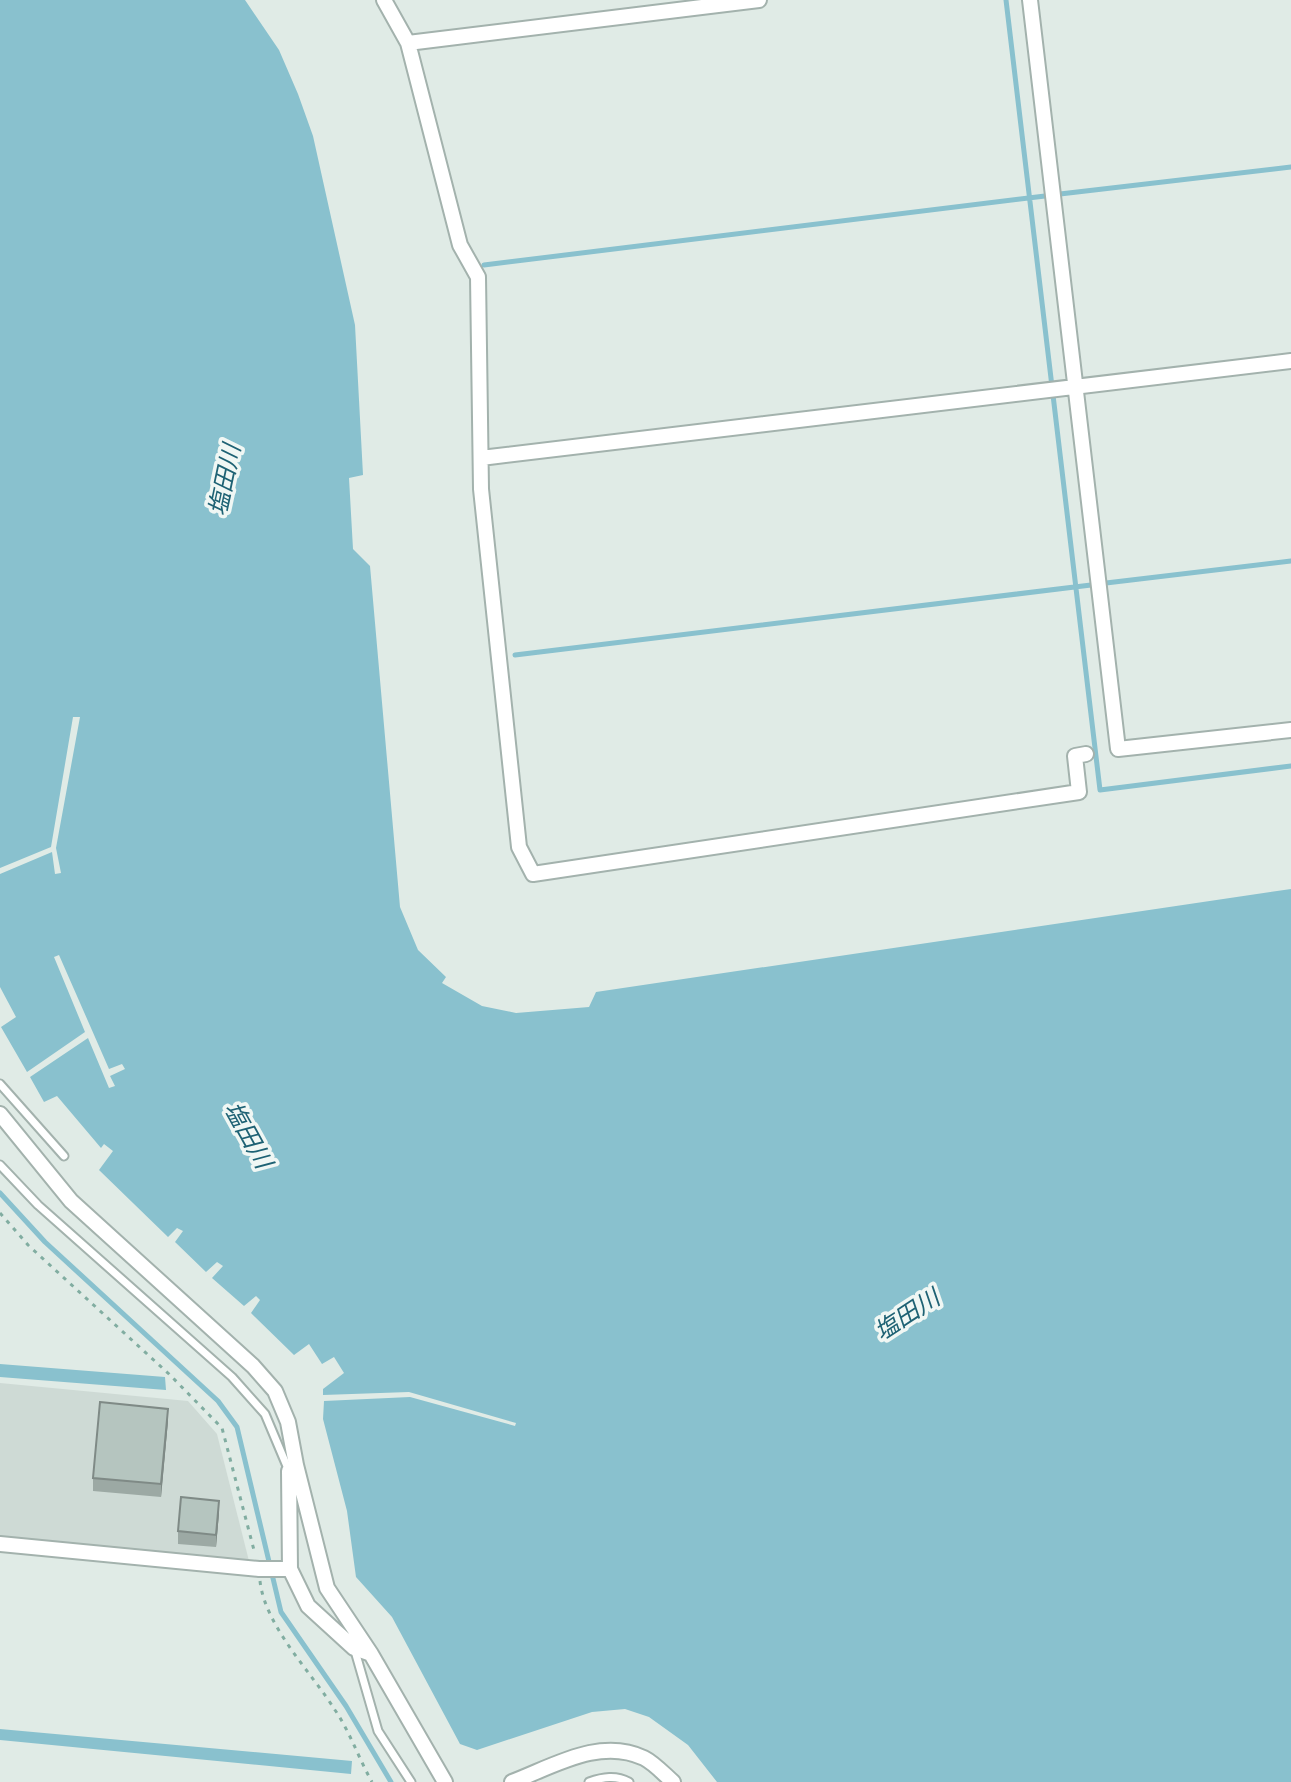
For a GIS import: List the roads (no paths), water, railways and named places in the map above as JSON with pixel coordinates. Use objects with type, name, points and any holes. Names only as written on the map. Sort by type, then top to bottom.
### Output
[{"type":"street","points":[[384,0],[408,43],[460,245],[478,277],[481,489],[519,847],[533,874],[1079,792],[1075,756],[1086,754]]},
{"type":"street","points":[[408,43],[759,0]]},
{"type":"street","points":[[1030,0],[1069,387],[1118,749],[1291,730]]},
{"type":"street","points":[[481,458],[1291,361]]},
{"type":"street","points":[[0,1114],[71,1201],[253,1366],[275,1391],[288,1422],[293,1468],[327,1588],[371,1654],[445,1782]]},
{"type":"street","points":[[293,1468],[285,1569],[308,1606],[354,1648],[371,1654]]},
{"type":"street","points":[[0,1544],[285,1569]]},
{"type":"street","points":[[512,1782],[593,1751],[617,1749],[646,1759],[673,1782]]},
{"type":"lane","points":[[0,1084],[64,1156]]},
{"type":"lane","points":[[0,1165],[38,1205],[232,1377],[265,1414],[293,1468]]},
{"type":"lane","points":[[354,1648],[378,1731],[411,1782]]},
{"type":"lane","points":[[589,1782],[620,1777],[629,1782]]},
{"type":"water","name":"塩田川","points":[[0,0],[245,0],[279,50],[313,136],[355,325],[363,475],[349,478],[353,549],[370,566],[400,907],[418,950],[446,977],[442,983],[482,1006],[516,1013],[589,1007],[596,992],[1291,889],[1291,1782],[717,1782],[688,1745],[649,1717],[625,1709],[592,1712],[477,1750],[460,1744],[392,1617],[356,1577],[347,1511],[323,1419],[324,1401],[410,1397],[515,1426],[516,1423],[409,1392],[323,1395],[323,1389],[344,1373],[334,1357],[322,1364],[309,1344],[294,1355],[251,1313],[260,1300],[256,1296],[244,1306],[212,1278],[223,1266],[217,1262],[206,1272],[175,1242],[183,1231],[177,1228],[168,1237],[99,1170],[113,1151],[104,1144],[101,1148],[57,1096],[44,1102],[30,1077],[88,1038],[109,1088],[115,1086],[110,1076],[125,1069],[122,1064],[109,1069],[59,955],[54,957],[85,1032],[27,1072],[1,1027],[16,1017],[0,987],[0,874],[52,852],[55,874],[61,873],[56,848],[80,717],[73,717],[51,847],[0,868]]},
{"type":"water","points":[[0,1364],[165,1377],[166,1390],[0,1377]]},
{"type":"water","points":[[0,1729],[352,1761],[351,1774],[0,1740]]},
{"type":"waterway","points":[[1006,0],[1100,790],[1291,766]]},
{"type":"waterway","points":[[1060,194],[1291,167]]},
{"type":"waterway","points":[[484,265],[1045,196]]},
{"type":"waterway","points":[[1106,583],[1291,561]]},
{"type":"waterway","points":[[515,655],[1091,585]]},
{"type":"waterway","points":[[0,1193],[45,1242],[218,1401],[237,1427],[281,1612],[346,1706],[391,1782]]}]
